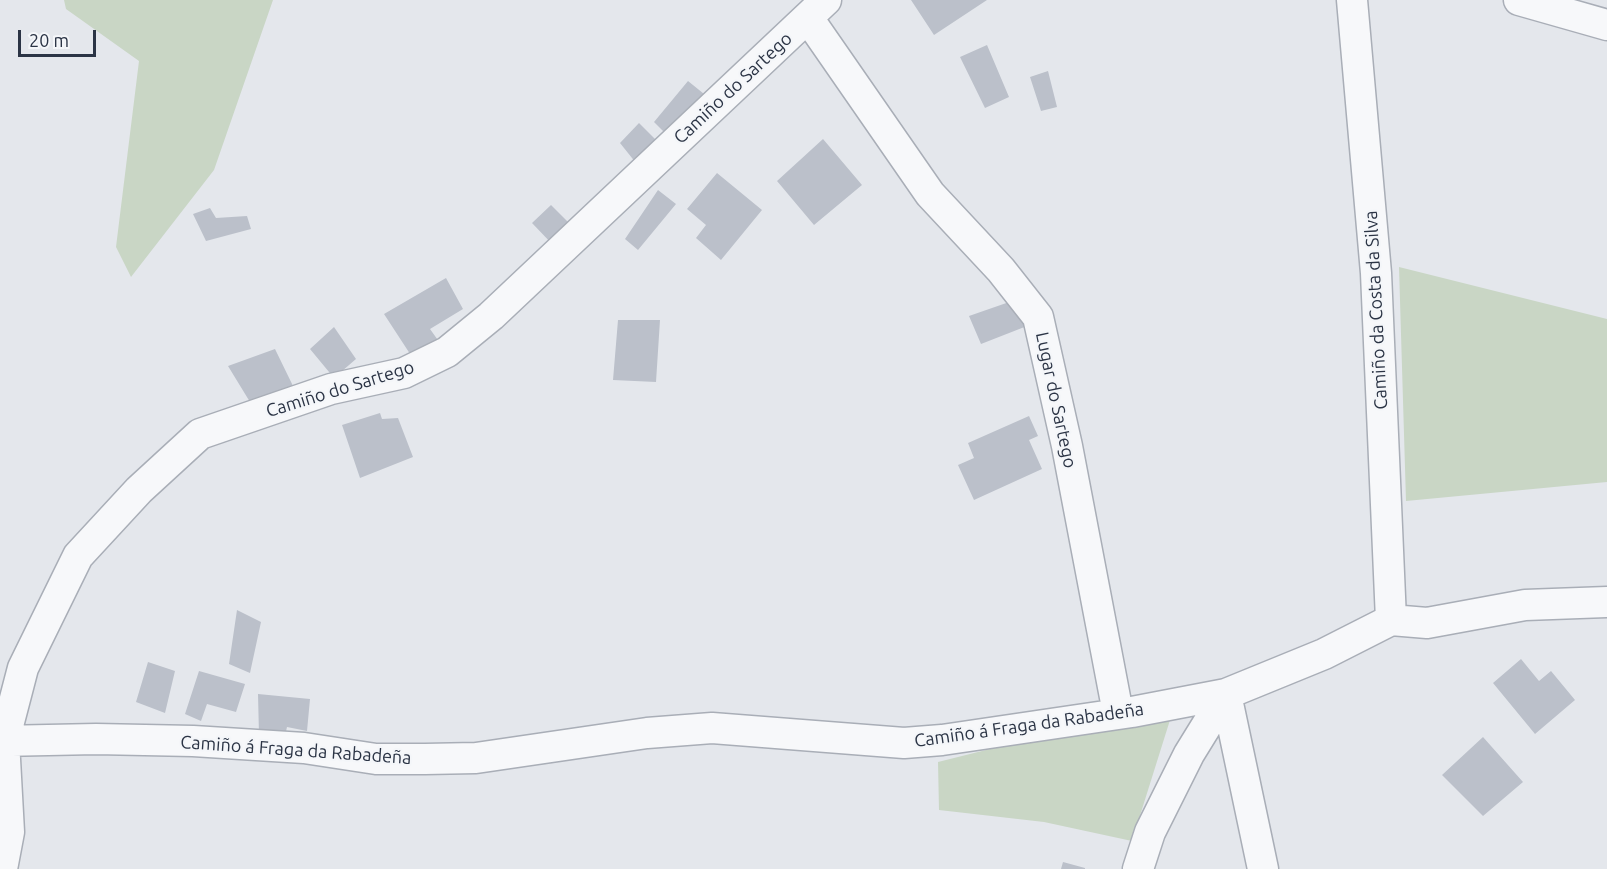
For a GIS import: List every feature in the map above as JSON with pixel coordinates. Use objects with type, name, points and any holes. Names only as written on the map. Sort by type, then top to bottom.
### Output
[{"type":"street","name":"Camiño da Costa da Silva","points":[[1352,0],[1376,273],[1391,620]]},
{"type":"street","points":[[1519,0],[1607,25]]},
{"type":"street","name":"Lugar do Sartego","points":[[817,9],[930,194],[1001,270],[1038,317],[1067,447],[1118,713]]},
{"type":"street","name":"Camiño do Sartego","points":[[2,869],[9,832],[2,741],[23,668],[78,556],[139,490],[200,434],[332,389],[404,374],[447,352],[491,316],[817,9]]},
{"type":"street","points":[[1391,620],[1427,622],[1525,605],[1607,602]]},
{"type":"street","name":"Camiño á Fraga da Rabadeña","points":[[2,741],[96,739],[193,741],[304,748],[376,759],[425,759],[477,758],[647,733],[712,728],[914,742],[942,740],[1226,694],[1324,654],[1391,620]]},
{"type":"street","points":[[1138,869],[1150,832],[1184,764],[1226,694]]},
{"type":"street","points":[[1226,694],[1263,869]]},
{"type":"green space","points":[[64,0],[273,0],[214,170],[131,277],[116,247],[139,61],[66,9]]},
{"type":"green space","points":[[1399,267],[1607,319],[1607,482],[1406,501]]},
{"type":"green space","points":[[1170,720],[1132,841],[1044,822],[939,810],[938,762],[1034,738]]},
{"type":"building","points":[[911,0],[987,0],[934,35]]},
{"type":"building","points":[[987,45],[1009,97],[985,108],[960,57]]},
{"type":"building","points":[[1048,71],[1057,107],[1041,111],[1030,77]]},
{"type":"building","points":[[688,81],[709,98],[670,138],[654,122]]},
{"type":"building","points":[[639,123],[658,142],[636,163],[620,143]]},
{"type":"building","points":[[823,139],[862,185],[814,225],[777,181]]},
{"type":"building","points":[[717,173],[762,210],[721,260],[696,238],[706,225],[687,209]]},
{"type":"building","points":[[658,190],[676,204],[638,250],[625,239]]},
{"type":"building","points":[[551,205],[572,226],[554,246],[532,223]]},
{"type":"building","points":[[210,208],[216,218],[247,216],[251,229],[206,241],[193,214]]},
{"type":"building","points":[[446,278],[463,309],[430,329],[440,343],[414,360],[384,314]]},
{"type":"building","points":[[1015,300],[1027,326],[981,344],[969,316]]},
{"type":"building","points":[[618,320],[660,320],[656,382],[613,380]]},
{"type":"building","points":[[334,327],[356,359],[334,378],[310,349]]},
{"type":"building","points":[[275,349],[293,386],[250,402],[228,366]]},
{"type":"building","points":[[380,413],[382,419],[398,418],[413,457],[360,478],[342,425]]},
{"type":"building","points":[[1029,416],[1038,436],[1029,440],[1042,469],[974,500],[958,465],[974,458],[968,443]]},
{"type":"building","points":[[237,610],[261,622],[250,673],[229,664]]},
{"type":"building","points":[[1521,659],[1539,681],[1551,671],[1575,700],[1535,734],[1493,683]]},
{"type":"building","points":[[148,662],[175,671],[165,713],[136,702]]},
{"type":"building","points":[[199,671],[245,684],[236,712],[207,704],[201,721],[185,714]]},
{"type":"building","points":[[258,694],[310,699],[307,731],[287,727],[284,740],[259,735]]},
{"type":"building","points":[[1483,737],[1523,782],[1483,816],[1442,775]]},
{"type":"building","points":[[1063,862],[1085,868],[1085,869],[1061,869]]}]
